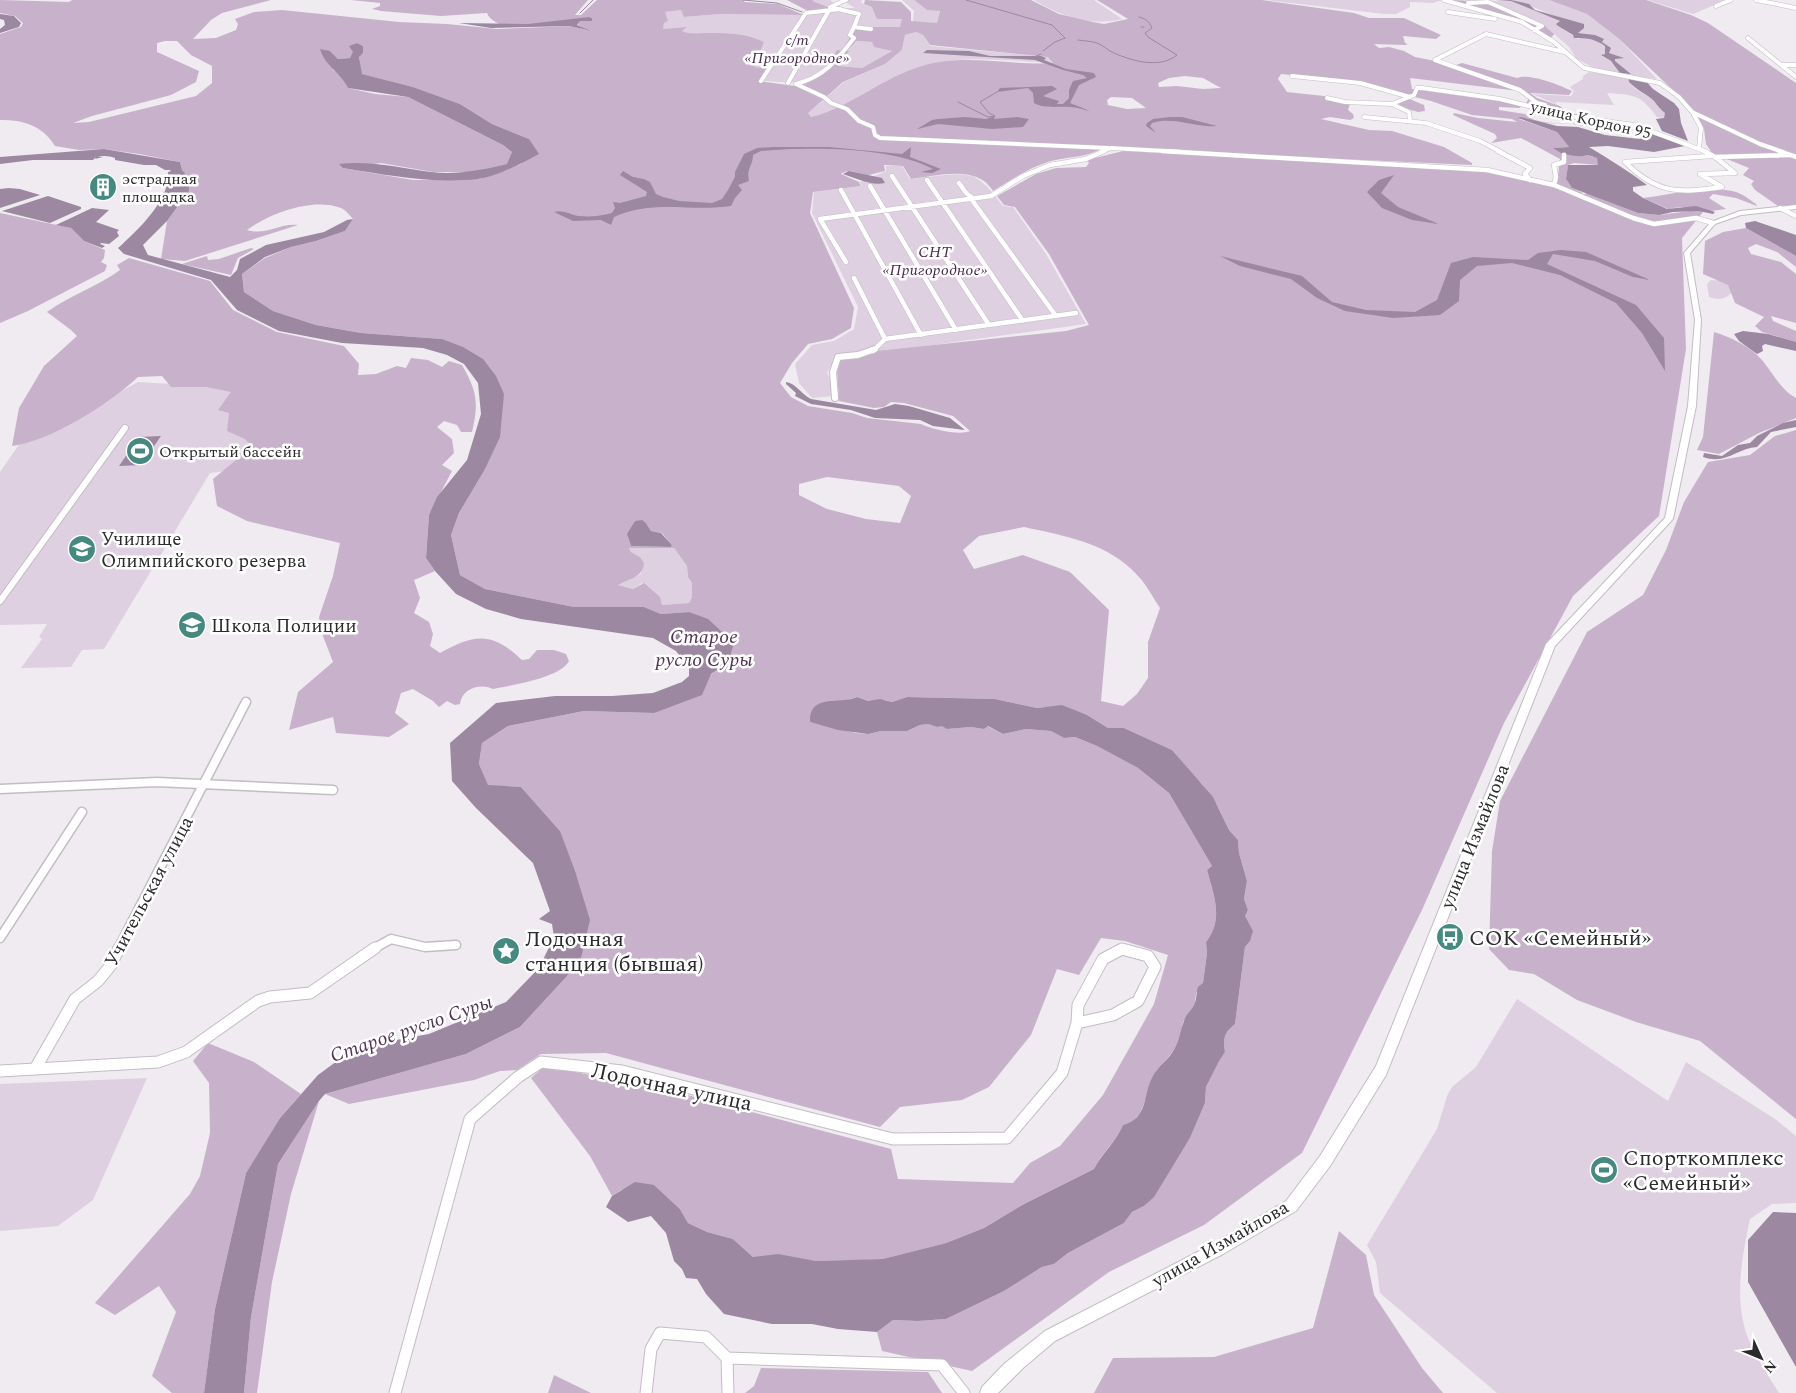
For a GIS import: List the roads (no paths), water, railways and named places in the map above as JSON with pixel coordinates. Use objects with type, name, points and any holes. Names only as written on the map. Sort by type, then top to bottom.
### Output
[{"type":"main road","name":"улица Измайлова","points":[[988,1393],[998,1380],[1026,1354],[1050,1336],[1218,1250],[1291,1206],[1330,1153],[1381,1070],[1551,644],[1669,519],[1692,406],[1698,320],[1687,253],[1713,223],[1740,213],[1796,207]]},
{"type":"street","points":[[846,0],[830,6],[859,14],[850,35],[854,38],[832,68],[816,78],[796,84],[824,97],[831,103],[847,109],[859,121],[873,127],[875,135],[880,138],[1111,148],[1487,170],[1554,185],[1633,218],[1654,224],[1696,218],[1713,223]]},
{"type":"street","points":[[1444,0],[1522,22],[1526,26]]},
{"type":"street","points":[[1716,6],[1730,0]]},
{"type":"street","points":[[1756,0],[1796,8]]},
{"type":"street","points":[[1468,3],[1488,2],[1542,26],[1534,30]]},
{"type":"street","points":[[761,82],[806,13],[828,12],[840,9]]},
{"type":"street","points":[[788,83],[828,12]]},
{"type":"street","points":[[1448,12],[1526,26],[1566,53],[1584,68],[1660,83],[1679,97],[1692,112],[1702,128],[1699,148]]},
{"type":"street","points":[[854,28],[871,29]]},
{"type":"street","points":[[1566,53],[1511,41],[1497,35],[1486,34],[1435,60],[1520,90],[1537,103],[1558,109],[1569,116]]},
{"type":"street","points":[[1748,38],[1796,77]]},
{"type":"street","points":[[1781,65],[1796,65]]},
{"type":"street","points":[[1292,76],[1360,83],[1411,97]]},
{"type":"street","name":"улица Кордон 95","points":[[1411,97],[1416,94],[1416,88],[1465,94],[1521,103],[1569,116],[1634,125],[1699,148],[1714,156],[1735,174],[1700,174],[1722,187],[1680,192],[1672,191],[1625,162],[1714,156],[1790,155]]},
{"type":"street","points":[[1327,98],[1345,102],[1392,104],[1411,97]]},
{"type":"street","points":[[1392,104],[1409,112],[1410,120]]},
{"type":"street","points":[[1692,112],[1760,144],[1796,158]]},
{"type":"street","points":[[1364,117],[1426,123],[1492,147],[1530,168],[1525,174],[1530,180]]},
{"type":"street","points":[[846,262],[820,219],[885,212],[990,196],[1022,176],[1050,165],[1086,159],[1111,148]]},
{"type":"street","points":[[1554,185],[1556,177],[1554,165],[1564,162],[1564,155]]},
{"type":"street","points":[[892,176],[990,325]]},
{"type":"street","points":[[927,180],[1023,321]]},
{"type":"street","points":[[959,183],[967,194],[973,198],[972,200],[1056,316]]},
{"type":"street","points":[[870,186],[956,330]]},
{"type":"street","points":[[841,190],[921,335]]},
{"type":"street","points":[[1780,208],[1796,216]]},
{"type":"street","points":[[854,278],[885,339]]},
{"type":"street","points":[[885,339],[1076,313]]},
{"type":"street","points":[[835,398],[835,384],[831,374],[838,357],[862,356],[880,347],[885,339]]},
{"type":"street","points":[[0,601],[125,428]]},
{"type":"street","name":"Учительская улица","points":[[35,1069],[75,999],[98,981],[111,965],[130,924],[153,884],[246,702]]},
{"type":"street","points":[[0,789],[157,782],[333,790]]},
{"type":"street","points":[[0,938],[82,812]]},
{"type":"street","points":[[0,1071],[158,1062],[186,1052],[258,1001],[270,997],[310,993],[394,937],[420,946],[433,948],[443,945],[456,946]]},
{"type":"street","name":"Лодочная улица","points":[[395,1393],[470,1119],[518,1077],[542,1062],[622,1071],[893,1139],[1007,1138],[1062,1073],[1077,1023],[1078,1005],[1103,959],[1122,949],[1148,956],[1155,967],[1138,1001],[1113,1015],[1077,1023]]},
{"type":"street","points":[[646,1393],[651,1349],[660,1333],[706,1337],[726,1358],[728,1393]]},
{"type":"street","points":[[726,1358],[942,1365],[964,1393]]},
{"type":"water","points":[[1496,0],[1511,0],[1529,4],[1535,10],[1584,24],[1584,28],[1578,33],[1595,35],[1604,39],[1602,42],[1611,48],[1609,53],[1624,58],[1615,59],[1615,61],[1631,74],[1620,73],[1611,61],[1601,55],[1605,54],[1605,46],[1597,41],[1574,38],[1573,35],[1556,24],[1560,21],[1511,1]]},
{"type":"water","points":[[0,14],[14,16],[21,23],[19,27],[0,33],[0,29],[5,25],[4,20],[0,19]]},
{"type":"water","points":[[592,18],[592,21],[580,21],[577,25],[591,31],[570,26],[491,28],[459,23],[528,24]]},
{"type":"water","points":[[357,43],[363,46],[363,53],[359,57],[362,74],[413,87],[460,104],[492,124],[529,139],[539,154],[493,176],[478,179],[427,180],[343,168],[339,164],[362,163],[441,173],[460,172],[507,164],[512,152],[503,145],[408,97],[348,88],[322,55],[320,49],[330,51],[338,59],[350,58],[353,52],[349,46]]},
{"type":"water","points":[[927,50],[969,51],[990,56],[1041,56],[1046,58],[1044,60],[1066,69],[1094,73],[1096,77],[1079,85],[1070,103],[1090,111],[1073,107],[1038,105],[1034,103],[1033,93],[1028,88],[997,92],[1000,88],[1052,86],[1057,89],[1043,96],[1059,101],[1057,104],[1063,104],[1069,98],[1069,90],[1073,81],[1087,78],[1083,75],[1035,60],[923,53]]},
{"type":"water","points":[[1628,77],[1644,79],[1653,89],[1674,103],[1679,109],[1681,123],[1688,141],[1662,131],[1656,119],[1664,118],[1665,113],[1654,101],[1632,85]]},
{"type":"water","points":[[995,116],[994,119],[1017,117],[1029,119],[1023,127],[992,129],[938,124],[917,129],[932,120],[938,119],[965,117],[986,119]]},
{"type":"water","points":[[1182,117],[1217,126],[1160,121],[1152,123],[1150,126],[1156,133],[1146,126],[1153,119]]},
{"type":"water","points":[[1521,117],[1557,126],[1578,127],[1605,135],[1640,139],[1652,132],[1690,145],[1654,152],[1608,146],[1589,147],[1647,185],[1633,187],[1633,191],[1643,198],[1667,209],[1696,206],[1715,212],[1713,214],[1699,211],[1673,212],[1659,215],[1638,213],[1572,188],[1566,179],[1568,165],[1598,165],[1597,158],[1588,155],[1564,155],[1553,148],[1569,147],[1557,132],[1518,118]]},
{"type":"water","points":[[829,147],[902,154],[911,147],[910,157],[941,169],[932,173],[921,172],[933,169],[915,161],[872,152],[825,149],[761,151],[753,155],[748,173],[749,181],[738,185],[742,190],[731,206],[657,207],[643,209],[614,217],[611,225],[601,220],[573,221],[554,212],[560,211],[583,216],[604,215],[612,213],[615,208],[613,202],[620,203],[646,196],[647,192],[620,175],[623,171],[633,177],[650,182],[656,194],[663,197],[679,201],[712,203],[722,199],[728,190],[744,154],[757,148]]},
{"type":"water","name":"Старое русло Суры","points":[[104,149],[180,162],[182,170],[190,178],[189,191],[167,221],[143,245],[148,255],[230,277],[237,270],[240,259],[266,245],[324,232],[347,220],[353,219],[345,231],[265,257],[242,274],[244,292],[273,311],[316,325],[361,333],[442,339],[463,347],[483,359],[496,376],[504,394],[500,437],[484,471],[459,513],[451,535],[460,575],[485,589],[574,607],[644,607],[661,614],[689,612],[708,619],[734,643],[728,663],[711,674],[702,695],[654,713],[584,711],[508,726],[482,743],[479,764],[488,785],[521,787],[560,831],[590,920],[580,962],[520,1027],[466,1054],[325,1094],[319,1101],[278,1164],[251,1317],[244,1393],[204,1393],[215,1309],[246,1173],[280,1118],[318,1075],[348,1053],[385,1042],[429,1034],[506,1002],[539,968],[554,937],[552,924],[539,919],[550,911],[533,863],[476,808],[452,781],[450,743],[496,703],[555,696],[612,696],[653,693],[682,682],[689,676],[689,668],[676,651],[653,638],[521,619],[486,609],[456,594],[435,571],[426,558],[429,515],[437,497],[467,460],[481,414],[478,383],[464,364],[447,355],[423,348],[342,343],[279,331],[237,310],[211,280],[124,254],[118,248],[143,224],[159,203],[164,193],[170,170],[165,170],[156,165],[115,160],[115,158],[109,156],[95,159],[96,157],[93,160],[33,160],[0,164],[0,157]]},
{"type":"water","points":[[849,171],[882,178],[885,183],[869,183],[843,174]]},
{"type":"water","points":[[1394,175],[1381,193],[1398,207],[1439,224],[1412,220],[1382,208],[1367,192],[1379,180]]},
{"type":"water","points":[[9,188],[40,195],[0,208],[0,189]]},
{"type":"water","points":[[48,196],[81,207],[81,209],[50,223],[2,211]]},
{"type":"water","points":[[92,208],[109,210],[96,222],[119,230],[117,232],[119,236],[109,244],[100,244],[105,246],[102,248],[84,241],[71,228],[56,225]]},
{"type":"water","points":[[1755,221],[1796,235],[1796,256],[1746,228],[1745,223]]},
{"type":"water","points":[[1561,250],[1586,252],[1650,280],[1633,277],[1595,261],[1553,254],[1547,264],[1636,305],[1664,338],[1665,371],[1642,333],[1616,303],[1560,275],[1512,263],[1477,266],[1460,280],[1459,301],[1440,315],[1393,318],[1345,311],[1317,298],[1291,279],[1240,266],[1220,256],[1302,276],[1332,302],[1366,310],[1415,312],[1437,300],[1451,263],[1473,257],[1528,260],[1538,253]]},
{"type":"water","points":[[1743,331],[1768,334],[1796,342],[1796,351],[1765,344],[1762,346],[1763,351],[1757,354],[1739,341],[1734,334]]},
{"type":"water","points":[[786,382],[811,399],[876,410],[895,404],[909,406],[950,418],[965,430],[933,426],[920,420],[875,418],[851,410],[811,404],[795,396],[796,393]]},
{"type":"water","points":[[1796,420],[1796,427],[1771,432],[1757,447],[1743,450],[1725,458],[1711,459],[1703,457],[1704,453],[1722,456],[1738,445],[1750,443],[1757,436],[1783,423]]},
{"type":"water","name":"Открытый бассейн","points":[[161,436],[141,465],[119,466],[139,437]]},
{"type":"water","points":[[642,520],[651,531],[661,533],[672,545],[671,547],[631,546],[627,534],[635,521]]},
{"type":"water","points":[[857,697],[868,701],[880,699],[892,702],[907,697],[995,699],[1037,708],[1062,705],[1087,715],[1108,728],[1124,728],[1172,750],[1213,797],[1229,830],[1238,840],[1239,853],[1247,881],[1244,899],[1248,910],[1245,916],[1253,931],[1250,941],[1245,947],[1235,1024],[1225,1036],[1225,1052],[1206,1087],[1205,1103],[1190,1138],[1154,1197],[1144,1206],[1132,1212],[1124,1223],[1068,1253],[1054,1264],[1042,1267],[1004,1291],[946,1319],[893,1320],[877,1332],[838,1329],[812,1324],[772,1324],[724,1314],[706,1294],[697,1279],[686,1278],[682,1269],[674,1261],[666,1233],[651,1216],[628,1222],[606,1207],[612,1196],[635,1182],[654,1185],[680,1209],[688,1223],[707,1232],[733,1239],[753,1257],[778,1254],[816,1261],[883,1259],[946,1243],[984,1228],[1024,1204],[1094,1169],[1117,1137],[1123,1125],[1131,1122],[1141,1112],[1153,1076],[1178,1043],[1187,1014],[1195,1003],[1198,987],[1203,983],[1207,953],[1206,942],[1215,925],[1216,907],[1207,870],[1212,866],[1169,793],[1138,768],[1097,746],[1075,737],[1064,738],[1051,731],[1026,729],[1003,734],[988,726],[984,729],[971,727],[947,729],[942,726],[937,727],[928,724],[920,725],[907,731],[881,731],[868,734],[838,730],[810,722],[814,707],[820,703]]},
{"type":"water","points":[[1773,1212],[1796,1213],[1796,1367],[1748,1282],[1748,1240]]},
{"type":"waterway","points":[[580,13],[593,0]]},
{"type":"waterway","points":[[743,0],[777,3],[802,12]]},
{"type":"waterway","points":[[966,0],[1052,25],[1065,38],[1055,42],[1043,51]]},
{"type":"waterway","points":[[1078,40],[1097,43],[1112,52],[1137,61],[1163,62],[1177,55],[1148,37],[1145,33],[1152,28],[1147,21],[1139,17]]},
{"type":"waterway","points":[[1034,57],[1041,54]]},
{"type":"waterway","points":[[958,102],[988,117],[995,116],[989,113],[980,102],[997,92]]},
{"type":"place","name":"эстрадная площадка","points":[[103,187]]},
{"type":"place","name":"Открытый бассейн","points":[[140,451]]},
{"type":"place","name":"Училище Олимпийского резерва","points":[[82,549]]},
{"type":"place","name":"Школа Полиции","points":[[192,625]]},
{"type":"place","name":"СОК «Семейный»","points":[[1450,937]]},
{"type":"place","name":"Лодочная станция (бывшая)","points":[[506,951]]},
{"type":"place","name":"Спорткомплекс «Семейный»","points":[[1604,1170]]},
{"type":"park label","name":"с/т «Пригородное»","points":[[797,48]]},
{"type":"park label","name":"СНТ «Пригородное»","points":[[935,260]]}]
